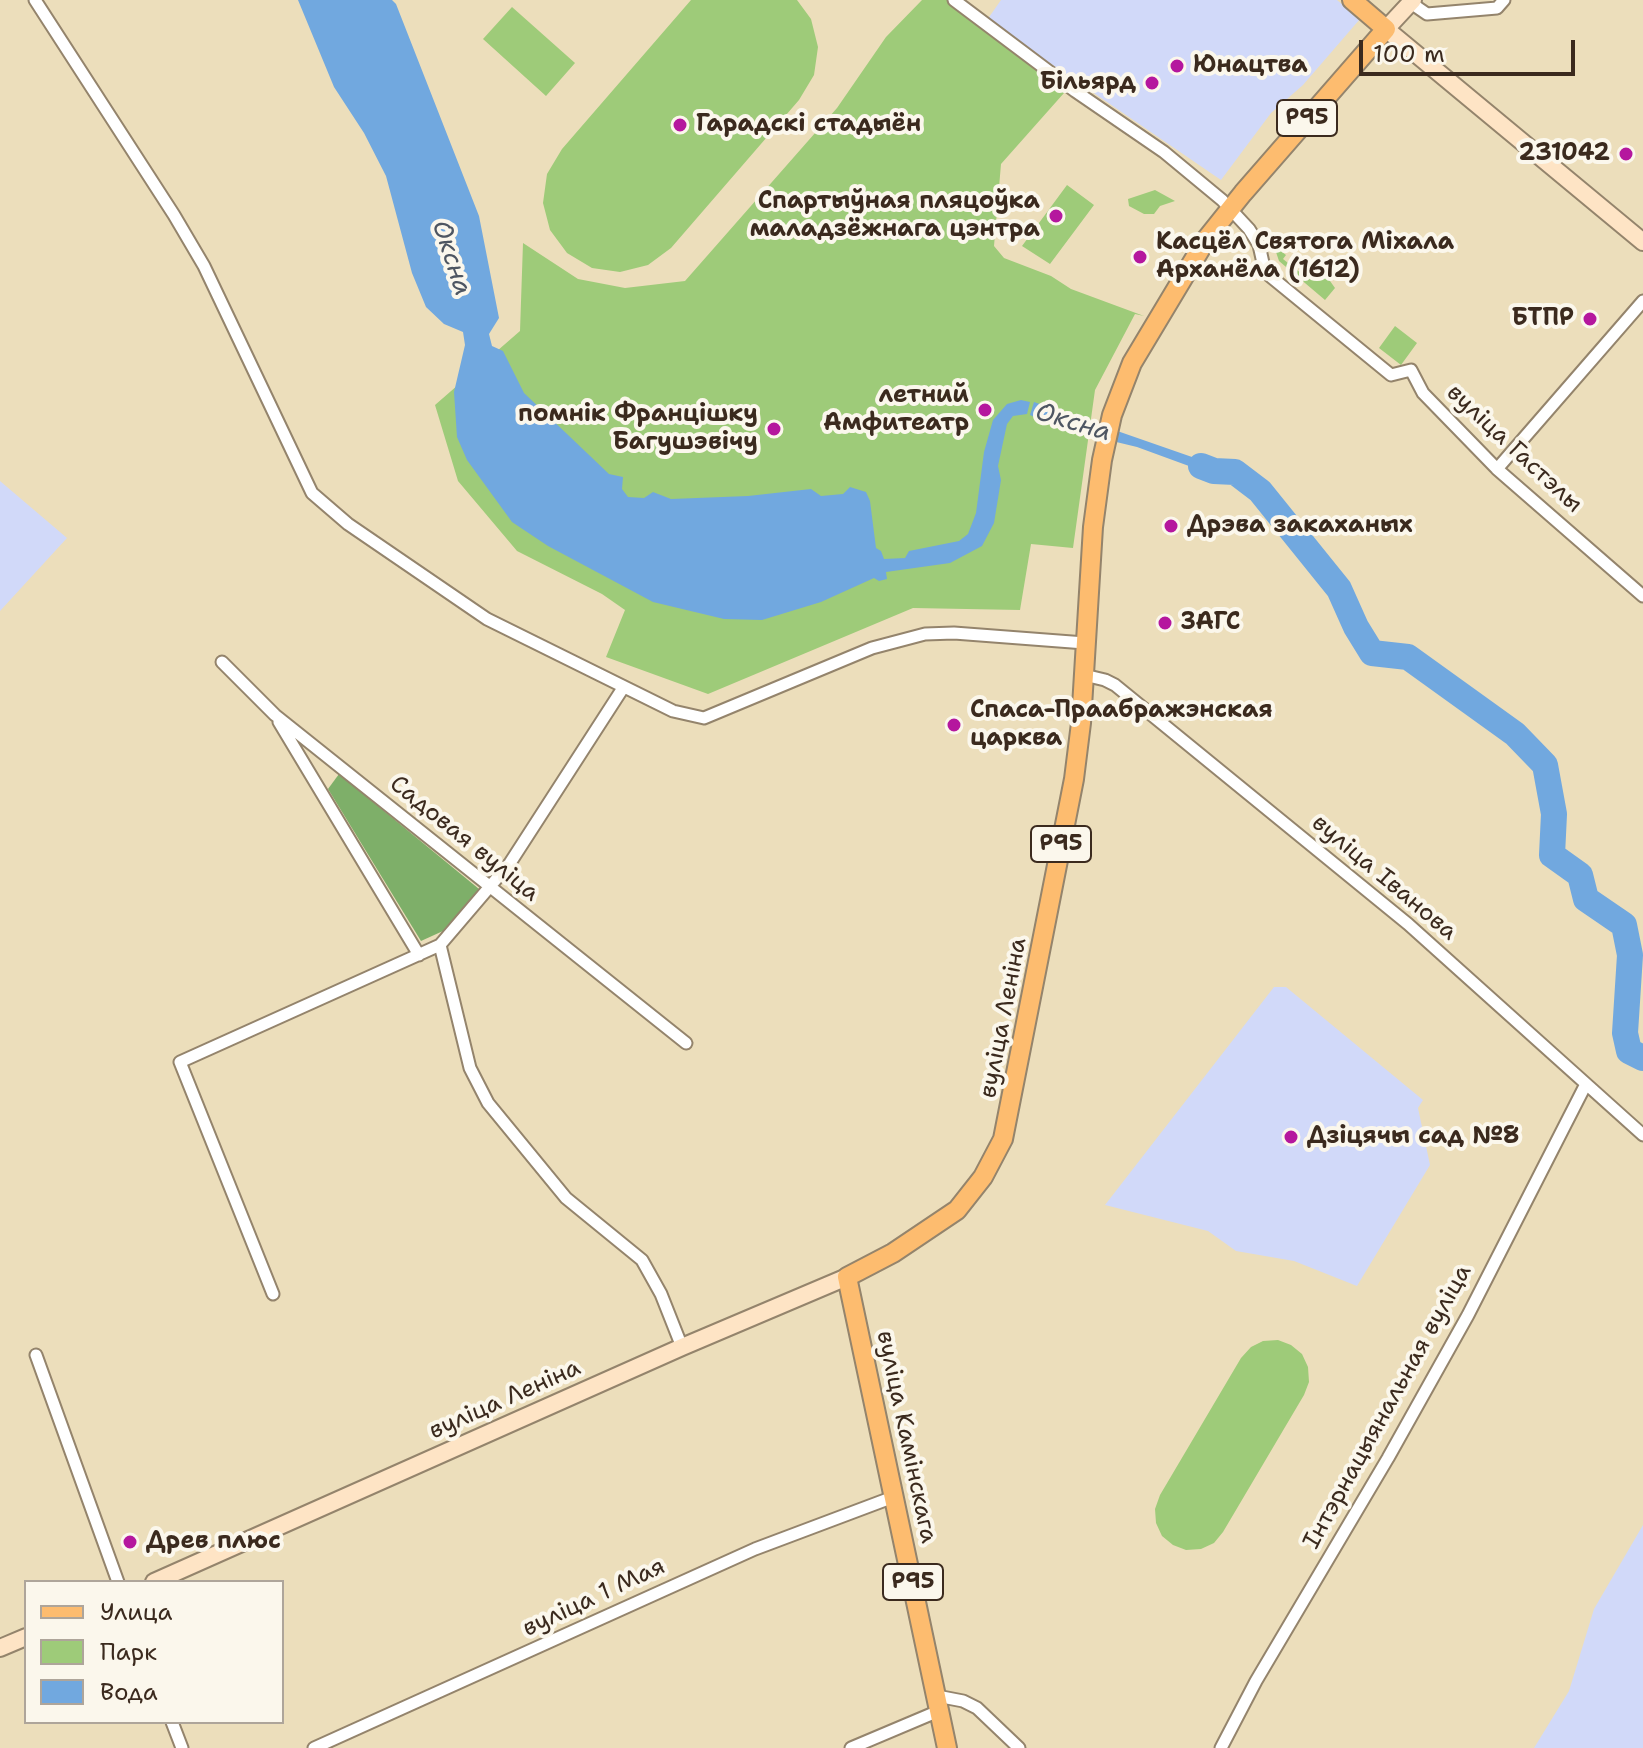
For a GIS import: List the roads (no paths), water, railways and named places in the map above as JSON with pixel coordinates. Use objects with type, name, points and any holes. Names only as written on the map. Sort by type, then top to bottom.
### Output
[{"type":"main road","points":[[1352,0],[1643,242]]},
{"type":"main road","points":[[1386,29],[1412,2]]},
{"type":"main road","name":"вуліца Леніна","points":[[158,1580],[847,1277],[893,1253],[957,1210],[983,1177],[1003,1139],[1074,779],[1093,527],[1112,415],[1132,363],[1207,238],[1386,29]]},
{"type":"main road","name":"вуліца Камінскага","points":[[847,1277],[896,1496],[947,1748]]},
{"type":"main road","points":[[0,1648],[24,1638]]},
{"type":"street","points":[[35,0],[204,266],[312,493],[348,524],[487,619],[673,711],[704,718],[872,648],[925,634],[954,633],[1085,643]]},
{"type":"street","points":[[954,0],[1075,91],[1164,152],[1231,208]]},
{"type":"street","points":[[1412,2],[1427,14],[1497,8],[1504,0]]},
{"type":"street","name":"вуліца Гастэлы","points":[[1231,208],[1259,245],[1265,272],[1391,375],[1411,370],[1423,393],[1497,469],[1643,596]]},
{"type":"street","points":[[1497,469],[1643,301]]},
{"type":"street","name":"Садовая вуліца","points":[[222,662],[275,715],[686,1043]]},
{"type":"street","name":"вуліца Іванова","points":[[1084,675],[1115,685],[1408,924],[1643,1135]]},
{"type":"street","points":[[273,1294],[180,1062],[440,945],[510,863],[623,688]]},
{"type":"street","points":[[275,715],[419,955]]},
{"type":"street","points":[[440,945],[470,1068],[488,1103],[566,1198],[642,1260],[661,1294],[682,1347]]},
{"type":"street","name":"Інтэрнацыянальная вуліца","points":[[1221,1748],[1256,1681],[1388,1458],[1468,1315],[1586,1084]]},
{"type":"street","points":[[36,1355],[117,1580]]},
{"type":"street","name":"вуліца 1 Мая","points":[[314,1748],[755,1549],[896,1496]]},
{"type":"street","points":[[851,1748],[939,1703],[963,1701],[977,1708],[1019,1748]]},
{"type":"street","points":[[173,1724],[182,1748]]},
{"type":"water","points":[[298,0],[392,0],[396,4],[479,216],[499,318],[489,334],[492,346],[503,351],[524,393],[609,474],[623,477],[622,489],[628,497],[644,498],[653,492],[671,499],[748,496],[811,489],[821,496],[843,494],[850,487],[866,492],[876,548],[884,559],[905,558],[909,551],[959,541],[968,534],[976,513],[984,452],[993,420],[1007,404],[1021,400],[1030,402],[1027,414],[1013,416],[1007,424],[998,466],[1001,480],[994,523],[982,546],[950,563],[886,572],[887,579],[879,581],[874,578],[821,602],[762,620],[724,619],[653,602],[548,546],[512,522],[467,460],[457,437],[454,392],[465,345],[463,332],[444,324],[426,307],[412,273],[386,176],[364,133],[334,87]]},
{"type":"water","points":[[1034,402],[1192,457],[1210,467],[1235,472],[1219,477],[1137,447],[1079,433],[1030,415]]},
{"type":"waterway","name":"Оксна","points":[[1201,466],[1214,471],[1235,472],[1260,491],[1339,589],[1372,653],[1408,657],[1515,734],[1545,765],[1554,814],[1552,855],[1580,875],[1586,899],[1624,925],[1630,955],[1625,1033],[1629,1051],[1643,1058]]},
{"type":"place","name":"Юнацтва","points":[[1177,66]]},
{"type":"place","name":"Більярд","points":[[1152,83]]},
{"type":"place","name":"Гарадскі стадыён","points":[[680,125]]},
{"type":"place","name":"231042","points":[[1626,154]]},
{"type":"place","name":"Спартыўная пляцоўка маладзёжнага цэнтра","points":[[1056,216]]},
{"type":"place","name":"Касцёл Святога Міхала Арханёла (1612)","points":[[1140,257]]},
{"type":"place","name":"БТПР","points":[[1590,319]]},
{"type":"place","name":"летний Амфитеатр","points":[[985,410]]},
{"type":"place","name":"помнік Францішку Багушэвічу","points":[[774,429]]},
{"type":"place","name":"Дрэва закаханых","points":[[1171,526]]},
{"type":"place","name":"ЗАГС","points":[[1165,623]]},
{"type":"place","name":"Спаса-Праабражэнская царква","points":[[954,725]]},
{"type":"place","name":"Дзіцячы сад №8","points":[[1291,1137]]},
{"type":"place","name":"Древ плюс","points":[[130,1542]]}]
